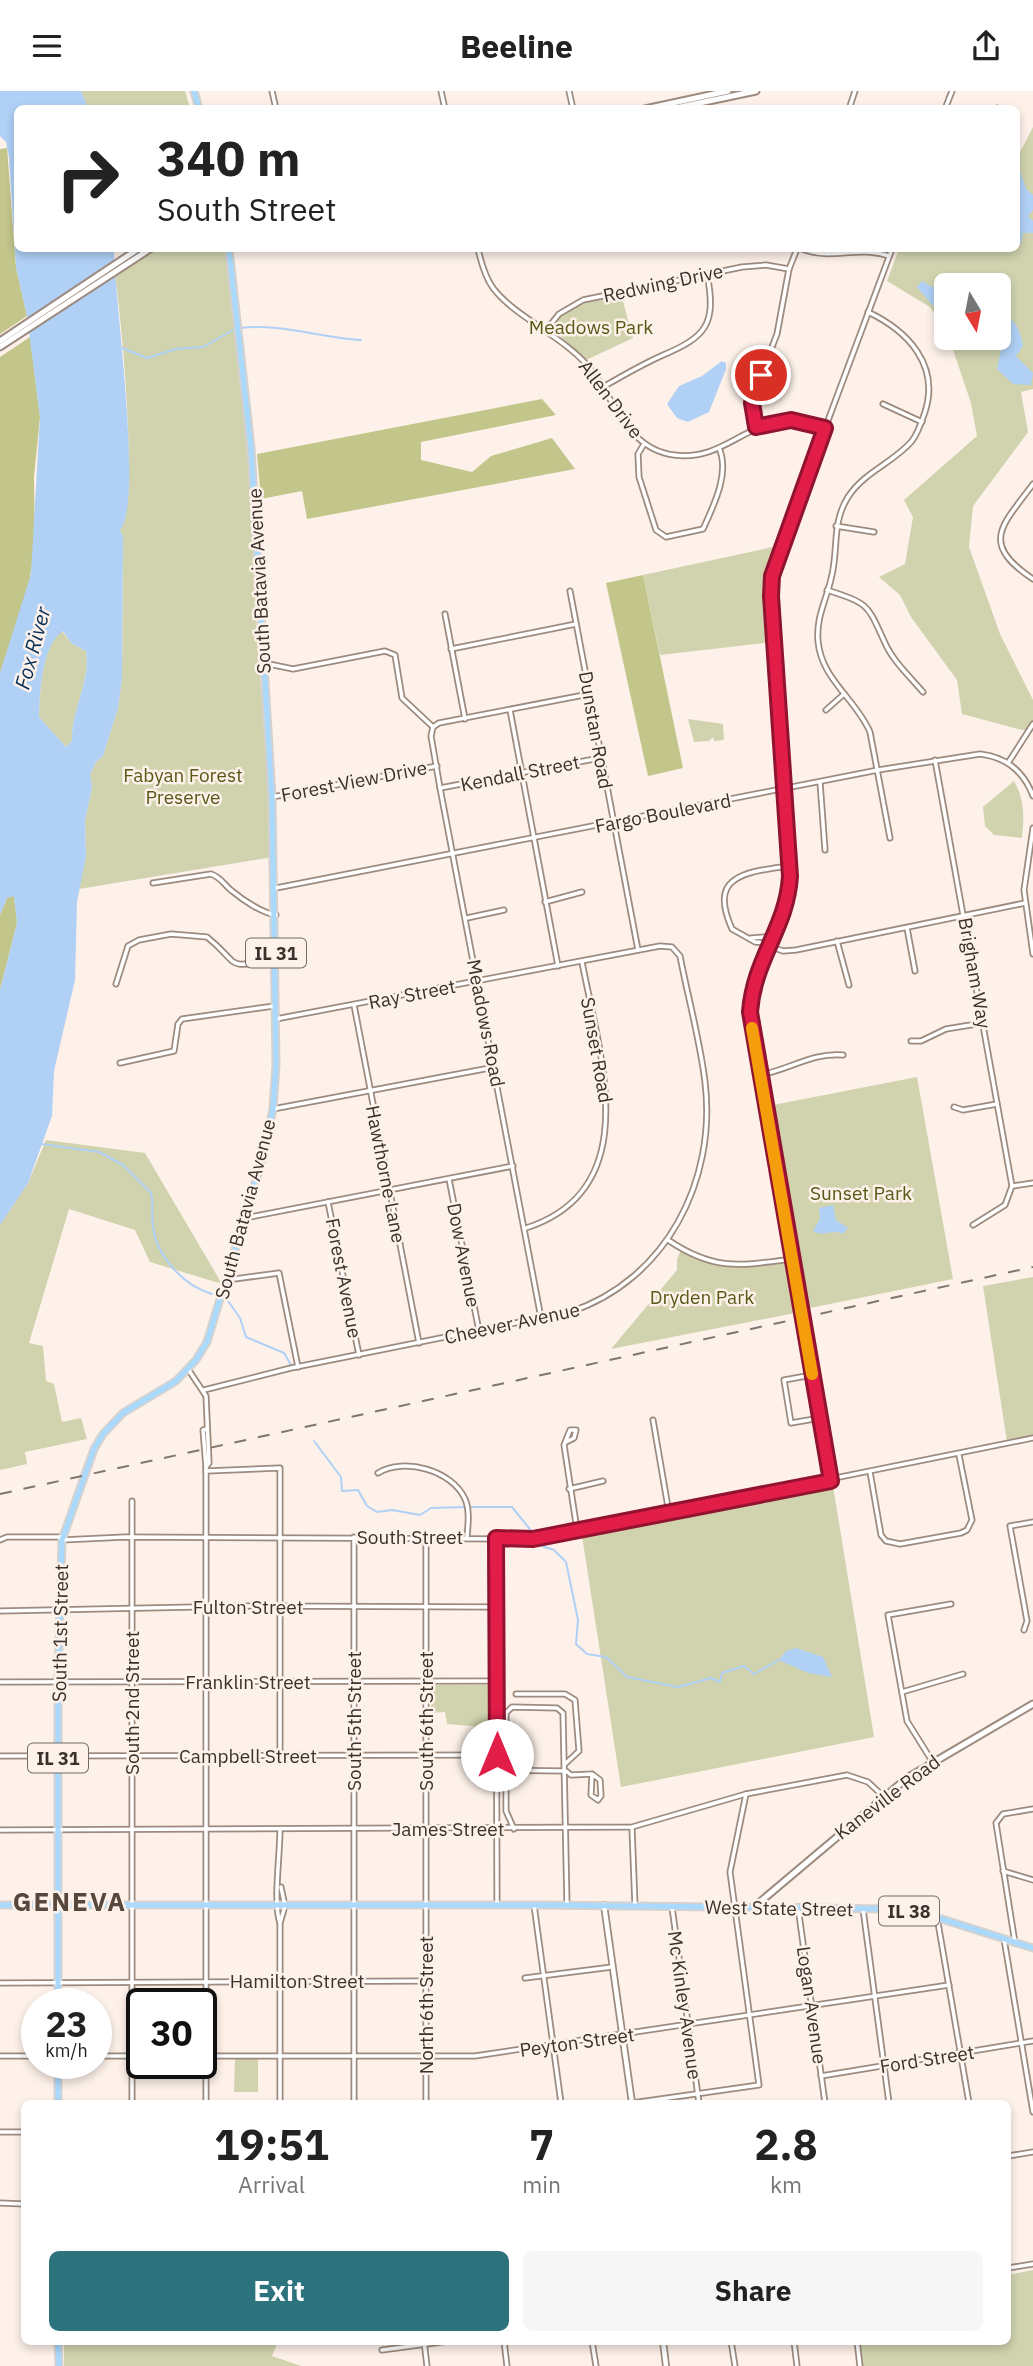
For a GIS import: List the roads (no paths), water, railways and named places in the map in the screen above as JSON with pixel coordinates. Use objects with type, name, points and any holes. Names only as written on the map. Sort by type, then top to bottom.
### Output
[{"type":"main road","points":[[661,105],[728,91]]},
{"type":"main road","points":[[690,105],[756,91]]},
{"type":"main road","points":[[0,341],[134,252]]},
{"type":"main road","points":[[0,347],[144,252]]},
{"type":"main road","name":"South Batavia Avenue","points":[[155,1395],[188,1369],[206,1342],[245,1218],[273,1109],[276,888],[272,797],[251,448],[229,252]]},
{"type":"main road","name":"South 1st Street","points":[[58,1905],[58,1681],[63,1537],[99,1439],[123,1413],[155,1395]]},
{"type":"main road","name":"Kaneville Road","points":[[754,1907],[883,1796],[932,1761],[1033,1704]]},
{"type":"main road","name":"IL 38","points":[[0,1905],[604,1905]]},
{"type":"main road","name":"IL 31","points":[[58,1905],[58,1988]]},
{"type":"main road","name":"West State Street","points":[[604,1905],[911,1911],[1033,1948]]},
{"type":"main road","points":[[58,2079],[58,2100]]},
{"type":"main road","points":[[58,2345],[59,2366]]},
{"type":"street","name":"Allen Drive","points":[[479,252],[494,289],[547,329],[587,366],[629,430],[644,444],[672,455],[690,456],[719,448],[756,427],[791,420],[825,428]]},
{"type":"street","points":[[756,427],[752,415],[753,396],[784,310],[789,269],[798,252]]},
{"type":"street","points":[[810,252],[822,255],[848,252]]},
{"type":"street","points":[[873,252],[889,257]]},
{"type":"street","points":[[831,1481],[751,1022],[751,994],[759,965],[786,908],[790,867],[771,596],[772,576],[891,252]]},
{"type":"street","name":"Redwing Drive","points":[[547,329],[559,314],[583,300],[754,265],[789,269]]},
{"type":"street","points":[[603,387],[635,368],[684,348],[701,334],[711,313],[707,274]]},
{"type":"street","points":[[868,312],[898,329],[921,355],[929,379],[928,401],[913,440],[855,488],[836,526],[833,568],[817,618],[818,643],[825,666],[864,717],[878,770],[890,838]]},
{"type":"street","points":[[883,404],[922,422]]},
{"type":"street","points":[[644,444],[638,454],[639,477],[656,530],[666,537],[703,529],[725,466],[719,448]]},
{"type":"street","points":[[1033,484],[1003,525],[1000,539],[1003,553],[1010,564],[1033,579]]},
{"type":"street","points":[[836,526],[874,532]]},
{"type":"street","points":[[827,590],[856,600],[871,611],[885,643],[923,692]]},
{"type":"street","name":"Dunstan Road","points":[[570,591],[638,950]]},
{"type":"street","points":[[445,614],[465,719]]},
{"type":"street","points":[[451,649],[576,624]]},
{"type":"street","points":[[264,663],[293,669],[385,651],[395,655],[402,698],[433,727],[589,694]]},
{"type":"street","points":[[826,710],[844,694]]},
{"type":"street","points":[[510,710],[558,966]]},
{"type":"street","points":[[1033,724],[1008,763],[1023,777],[1033,796]]},
{"type":"street","name":"Meadows Road","points":[[433,727],[431,736],[440,788],[455,853],[541,1318]]},
{"type":"street","name":"Fargo Boulevard","points":[[276,888],[935,760],[980,754],[994,755],[1008,763]]},
{"type":"street","name":"Kendall Street","points":[[440,788],[600,758]]},
{"type":"street","name":"Brigham Way","points":[[935,760],[1013,1186]]},
{"type":"street","name":"Forest View Drive","points":[[272,797],[437,766]]},
{"type":"street","points":[[820,782],[825,850]]},
{"type":"street","points":[[1033,828],[1024,903],[1033,954]]},
{"type":"street","points":[[751,938],[732,929],[725,909],[725,888],[740,874],[790,867]]},
{"type":"street","points":[[153,883],[211,874],[220,877],[241,898],[276,915]]},
{"type":"street","points":[[545,902],[582,892]]},
{"type":"street","points":[[769,946],[783,951],[796,950],[1024,903]]},
{"type":"street","points":[[467,918],[504,910]]},
{"type":"street","points":[[906,927],[915,971]]},
{"type":"street","points":[[116,984],[128,946],[153,936],[208,937],[229,962],[239,965],[276,960]]},
{"type":"street","points":[[837,941],[849,985]]},
{"type":"street","name":"Ray Street","points":[[276,1019],[638,950],[672,947],[680,956],[705,1081],[707,1118],[692,1194],[668,1240]]},
{"type":"street","name":"Sunset Road","points":[[526,1228],[554,1216],[582,1191],[593,1174],[605,1137],[607,1101],[582,961]]},
{"type":"street","name":"Hawthorne Lane","points":[[354,1005],[419,1343]]},
{"type":"street","points":[[120,1063],[174,1051],[178,1024],[182,1019],[276,1006]]},
{"type":"street","points":[[912,1041],[921,1041],[946,1029],[983,1023]]},
{"type":"street","points":[[760,1075],[779,1071],[811,1057],[843,1055]]},
{"type":"street","points":[[273,1109],[495,1067]]},
{"type":"street","points":[[954,1107],[963,1110],[998,1104]]},
{"type":"street","points":[[245,1218],[513,1166]]},
{"type":"street","name":"Dow Avenue","points":[[449,1179],[479,1331]]},
{"type":"street","points":[[973,1225],[1005,1205],[1013,1186],[1033,1183]]},
{"type":"street","name":"Forest Avenue","points":[[328,1202],[359,1355]]},
{"type":"street","points":[[668,1240],[690,1254],[717,1264],[742,1265],[792,1258]]},
{"type":"street","name":"Cheever Avenue","points":[[204,1390],[298,1367],[586,1307],[616,1292],[645,1269],[668,1240]]},
{"type":"street","points":[[227,1280],[279,1273],[298,1367]]},
{"type":"street","points":[[188,1369],[204,1390],[206,1429],[210,1438],[209,1464],[206,1469],[206,1988]]},
{"type":"street","points":[[812,1375],[784,1380],[791,1423],[820,1418]]},
{"type":"street","points":[[653,1420],[669,1513]]},
{"type":"street","points":[[570,1430],[566,1442],[569,1489],[577,1530]]},
{"type":"street","name":"South Street","points":[[63,1537],[533,1539],[1033,1439]]},
{"type":"street","points":[[870,1472],[881,1535],[886,1541],[900,1544],[961,1533],[967,1530],[972,1520],[959,1454]]},
{"type":"street","points":[[378,1473],[397,1465],[445,1477],[463,1496],[468,1509],[467,1538]]},
{"type":"street","points":[[206,1469],[280,1468],[280,1755]]},
{"type":"street","points":[[569,1489],[603,1481]]},
{"type":"street","name":"South 2nd Street","points":[[131,1988],[132,1501]]},
{"type":"street","points":[[1024,1630],[1027,1621],[1011,1527],[1033,1522]]},
{"type":"street","points":[[1,1538],[63,1537]]},
{"type":"street","name":"South 5th Street","points":[[354,1537],[354,2100]]},
{"type":"street","name":"South 6th Street","points":[[426,1537],[426,1906]]},
{"type":"street","points":[[496,1538],[497,1905]]},
{"type":"street","points":[[932,1761],[907,1721],[888,1615],[951,1604]]},
{"type":"street","name":"Fulton Street","points":[[0,1611],[205,1607],[496,1607]]},
{"type":"street","points":[[902,1692],[963,1674]]},
{"type":"street","name":"Franklin Street","points":[[0,1682],[496,1681]]},
{"type":"street","points":[[516,1694],[565,1693],[575,1700],[579,1751],[565,1764]]},
{"type":"street","points":[[514,1829],[506,1811],[506,1713],[512,1707],[561,1709],[566,1770],[567,1906]]},
{"type":"street","name":"Campbell Street","points":[[0,1756],[497,1755]]},
{"type":"street","points":[[497,1770],[566,1770],[571,1775],[592,1774],[600,1780],[601,1796],[598,1800],[591,1795],[592,1774]]},
{"type":"street","name":"James Street","points":[[0,1829],[206,1831],[632,1827],[746,1794],[847,1775],[869,1782],[883,1796]]},
{"type":"street","points":[[654,2100],[760,2085],[730,1871],[746,1794]]},
{"type":"street","points":[[1015,1943],[996,1822],[998,1817],[1033,1809]]},
{"type":"street","points":[[632,1827],[635,1906]]},
{"type":"street","points":[[279,2100],[279,1923],[275,1906],[279,1881],[280,1830]]},
{"type":"street","points":[[1003,1871],[1033,1880]]},
{"type":"street","points":[[279,1881],[285,1906],[279,1923]]},
{"type":"street","points":[[534,1905],[561,2100]]},
{"type":"street","points":[[604,1905],[632,2100]]},
{"type":"street","name":"North 6th Street","points":[[426,1906],[426,2100]]},
{"type":"street","name":"Mc Kinley Avenue","points":[[672,1907],[698,2100]]},
{"type":"street","name":"Logan Avenue","points":[[798,1907],[825,2100]]},
{"type":"street","points":[[863,1909],[889,2100]]},
{"type":"street","points":[[937,1917],[969,2100]]},
{"type":"street","points":[[1004,1939],[1033,2112]]},
{"type":"street","points":[[525,1978],[612,1967]]},
{"type":"street","name":"Hamilton Street","points":[[0,1983],[426,1981]]},
{"type":"street","name":"Peyton Street","points":[[217,2056],[475,2056],[750,2017],[948,1985]]},
{"type":"street","name":"Ford Street","points":[[821,2076],[1033,2041]]},
{"type":"street","points":[[0,2056],[21,2056]]},
{"type":"street","name":"South 2nd Street","points":[[131,2079],[132,2100]]},
{"type":"street","points":[[204,2079],[206,2100]]},
{"type":"street","points":[[0,2132],[21,2132]]},
{"type":"street","points":[[1011,2156],[1033,2152]]},
{"type":"street","points":[[0,2203],[21,2204]]},
{"type":"street","points":[[1011,2268],[1033,2264]]},
{"type":"street","points":[[382,2350],[412,2345]]},
{"type":"street","points":[[424,2345],[427,2366]]},
{"type":"street","points":[[504,2345],[507,2366]]},
{"type":"street","points":[[593,2345],[596,2366]]},
{"type":"street","points":[[663,2345],[666,2366]]},
{"type":"street","points":[[732,2345],[735,2366]]},
{"type":"street","points":[[794,2345],[797,2366]]},
{"type":"street","points":[[857,2345],[860,2366]]},
{"type":"water","points":[[0,91],[81,91],[87,105],[14,105],[14,236],[9,157],[6,142],[0,136]]},
{"type":"water","points":[[1020,172],[1026,189],[1033,195],[1033,210],[1028,216],[1033,221],[1033,233],[1023,233],[1021,243]]},
{"type":"water","name":"Fox River","points":[[15,252],[114,252],[129,441],[129,481],[127,512],[120,530],[123,536],[122,678],[118,708],[103,756],[96,762],[90,775],[92,787],[85,821],[86,856],[77,902],[75,980],[54,1071],[52,1116],[28,1183],[0,1225],[0,990],[17,923],[14,896],[7,898],[0,915],[0,673],[31,574],[40,417],[27,316]],"holes":[[[63,631],[71,643],[86,651],[84,684],[74,718],[72,741],[66,747],[39,717],[43,671],[50,647]]]},
{"type":"water","points":[[922,281],[934,288],[934,307],[917,287]]},
{"type":"water","points":[[1012,320],[1023,346],[1016,356],[1033,373],[1031,385],[1013,384],[997,369],[1001,350],[1012,350]]},
{"type":"water","points":[[722,361],[726,363],[726,369],[709,412],[688,422],[677,418],[667,404],[679,386],[702,376]]},
{"type":"water","points":[[833,1205],[836,1220],[848,1228],[843,1234],[821,1234],[813,1231],[820,1219],[819,1208]]},
{"type":"water","points":[[796,1648],[823,1657],[832,1677],[808,1673],[779,1660],[786,1651]]},
{"type":"waterway","points":[[240,328],[270,327],[361,340]]},
{"type":"waterway","points":[[122,348],[147,358],[176,349],[203,347],[235,329]]},
{"type":"waterway","points":[[41,1144],[99,1152],[123,1165],[151,1193],[153,1227],[166,1259],[182,1277],[212,1294]]},
{"type":"waterway","points":[[228,1301],[240,1318],[246,1337],[284,1353],[291,1365]]},
{"type":"waterway","points":[[314,1441],[341,1477],[342,1491],[358,1490],[367,1506],[377,1512],[392,1510],[420,1515],[431,1508],[465,1507]]},
{"type":"waterway","points":[[470,1507],[512,1507],[533,1533]]},
{"type":"waterway","points":[[536,1544],[554,1550],[566,1562],[578,1620],[576,1644],[587,1654],[606,1657],[627,1677],[678,1687],[711,1678],[720,1682],[722,1673],[744,1666],[754,1674],[779,1660]]},
{"type":"railway","points":[[0,1494],[1033,1267]]},
{"type":"district","name":"GENEVA","points":[[70,1901]]},
{"type":"park label","name":"Meadows Park","points":[[591,327]]},
{"type":"park label","name":"Fabyan Forest Preserve","points":[[183,786]]},
{"type":"park label","name":"Sunset Park","points":[[861,1193]]},
{"type":"park label","name":"Dryden Park","points":[[702,1297]]}]
